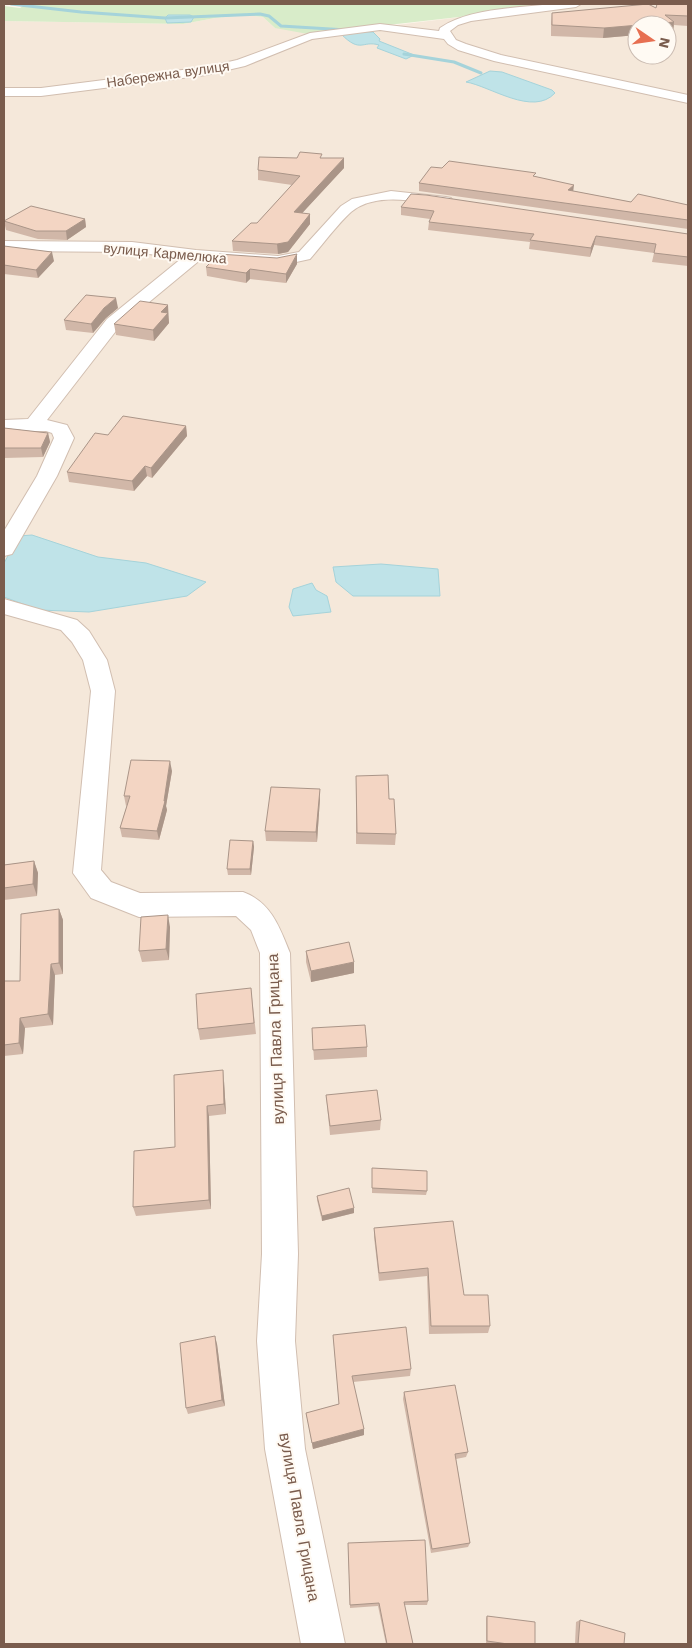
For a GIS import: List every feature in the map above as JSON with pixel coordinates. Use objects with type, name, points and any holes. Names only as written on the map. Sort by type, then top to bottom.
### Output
[{"type":"street","points":[[576,4],[469,18],[454,23],[444,30],[452,42],[498,58],[688,98]]},
{"type":"street","name":"Набережна вулиця","points":[[4,92],[41,92],[206,71],[241,64],[310,36],[380,27],[447,36]]},
{"type":"street","name":"вулиця Кармелюка","points":[[4,246],[132,247],[196,255],[278,261],[304,256],[346,209],[370,198],[391,195],[465,203]]},
{"type":"street","points":[[34,424],[113,323],[196,255]]},
{"type":"street","points":[[4,426],[34,424],[50,426],[60,429],[64,438],[47,476],[4,548]]},
{"type":"street","name":"вулиця Павла Грицана","points":[[4,606],[70,624],[81,637],[95,660],[103,691],[87,873],[101,890],[139,905],[243,904],[264,923],[276,953],[280,1254],[276,1341],[285,1449],[323,1644]]},
{"type":"shaded area","points":[[568,4],[688,4],[688,1644],[4,1644],[4,21],[183,24],[247,15],[263,17],[275,28],[380,27]]},
{"type":"green space","points":[[26,4],[573,4],[308,34],[275,28],[263,17],[247,15],[183,24],[4,21],[4,6],[20,8]]},
{"type":"water","points":[[168,15],[190,15],[194,17],[191,22],[167,23],[165,18]]},
{"type":"water","points":[[373,32],[380,39],[379,41],[414,55],[406,59],[377,48],[379,45],[357,45],[341,34]]},
{"type":"water","points":[[490,71],[502,72],[552,90],[555,93],[546,100],[524,101],[466,82]]},
{"type":"water","points":[[32,535],[98,557],[146,563],[206,582],[187,596],[89,612],[39,610],[4,597],[4,563],[19,536]]},
{"type":"water","points":[[381,564],[438,569],[440,596],[353,596],[336,582],[333,567]]},
{"type":"water","points":[[312,583],[316,590],[327,596],[331,612],[293,616],[289,607],[293,589]]},
{"type":"building","points":[[648,4],[656,8],[657,4],[688,4],[688,16],[627,15],[627,26],[604,28],[552,25],[552,13]]},
{"type":"building","points":[[300,152],[322,154],[320,158],[344,158],[294,212],[310,214],[288,242],[277,244],[232,241],[251,223],[257,223],[300,176],[258,170],[259,157],[297,158]]},
{"type":"building","points":[[449,161],[536,173],[533,176],[574,185],[568,190],[631,202],[638,194],[688,205],[688,220],[419,183],[431,167],[442,168]]},
{"type":"building","points":[[411,194],[688,234],[688,257],[654,253],[656,244],[596,236],[591,248],[530,240],[534,234],[429,222],[434,211],[401,207]]},
{"type":"building","points":[[31,206],[85,219],[66,231],[36,231],[4,221]]},
{"type":"building","points":[[4,246],[52,252],[36,270],[4,265]]},
{"type":"building","points":[[219,254],[277,258],[297,254],[286,274],[250,269],[246,273],[206,267]]},
{"type":"building","points":[[86,295],[116,298],[104,308],[91,324],[64,320]]},
{"type":"building","points":[[140,301],[168,305],[161,312],[168,313],[153,330],[114,324]]},
{"type":"building","points":[[123,416],[186,426],[151,468],[145,466],[132,481],[67,472],[95,433],[108,435]]},
{"type":"building","points":[[4,428],[48,433],[41,448],[4,448]]},
{"type":"building","points":[[131,760],[170,761],[165,801],[157,831],[120,828],[130,796],[124,796]]},
{"type":"building","points":[[388,775],[389,799],[394,799],[396,834],[357,833],[356,776]]},
{"type":"building","points":[[271,787],[320,789],[316,832],[265,831]]},
{"type":"building","points":[[230,840],[253,841],[250,869],[227,869]]},
{"type":"building","points":[[34,861],[33,884],[4,888],[4,865]]},
{"type":"building","points":[[59,909],[59,963],[51,964],[48,1014],[20,1018],[19,1043],[4,1045],[4,981],[20,981],[21,914]]},
{"type":"building","points":[[168,915],[166,949],[139,951],[141,917]]},
{"type":"building","points":[[349,942],[354,962],[311,971],[306,951]]},
{"type":"building","points":[[251,988],[254,1023],[198,1029],[196,994]]},
{"type":"building","points":[[365,1025],[367,1047],[313,1050],[312,1028]]},
{"type":"building","points":[[223,1070],[224,1104],[207,1106],[209,1200],[133,1207],[134,1151],[175,1147],[174,1075]]},
{"type":"building","points":[[377,1090],[381,1120],[330,1126],[326,1095]]},
{"type":"building","points":[[372,1168],[427,1171],[427,1191],[372,1188]]},
{"type":"building","points":[[349,1188],[354,1208],[322,1216],[317,1196]]},
{"type":"building","points":[[453,1221],[464,1295],[488,1295],[490,1326],[431,1326],[428,1268],[379,1273],[374,1228]]},
{"type":"building","points":[[406,1327],[411,1369],[352,1376],[364,1429],[312,1443],[306,1413],[339,1404],[333,1335]]},
{"type":"building","points":[[215,1336],[222,1400],[186,1408],[180,1343]]},
{"type":"building","points":[[455,1385],[468,1452],[455,1454],[470,1543],[432,1549],[404,1392]]},
{"type":"building","points":[[425,1540],[428,1601],[404,1602],[413,1644],[387,1644],[379,1603],[350,1605],[348,1543]]},
{"type":"building","points":[[487,1616],[535,1622],[535,1644],[508,1644],[487,1641]]},
{"type":"building","points":[[580,1620],[625,1633],[624,1644],[578,1644]]},
{"type":"waterway","points":[[11,4],[81,12],[165,18],[260,14],[269,16],[281,26],[347,30]]},
{"type":"waterway","points":[[404,54],[454,62],[481,73]]}]
